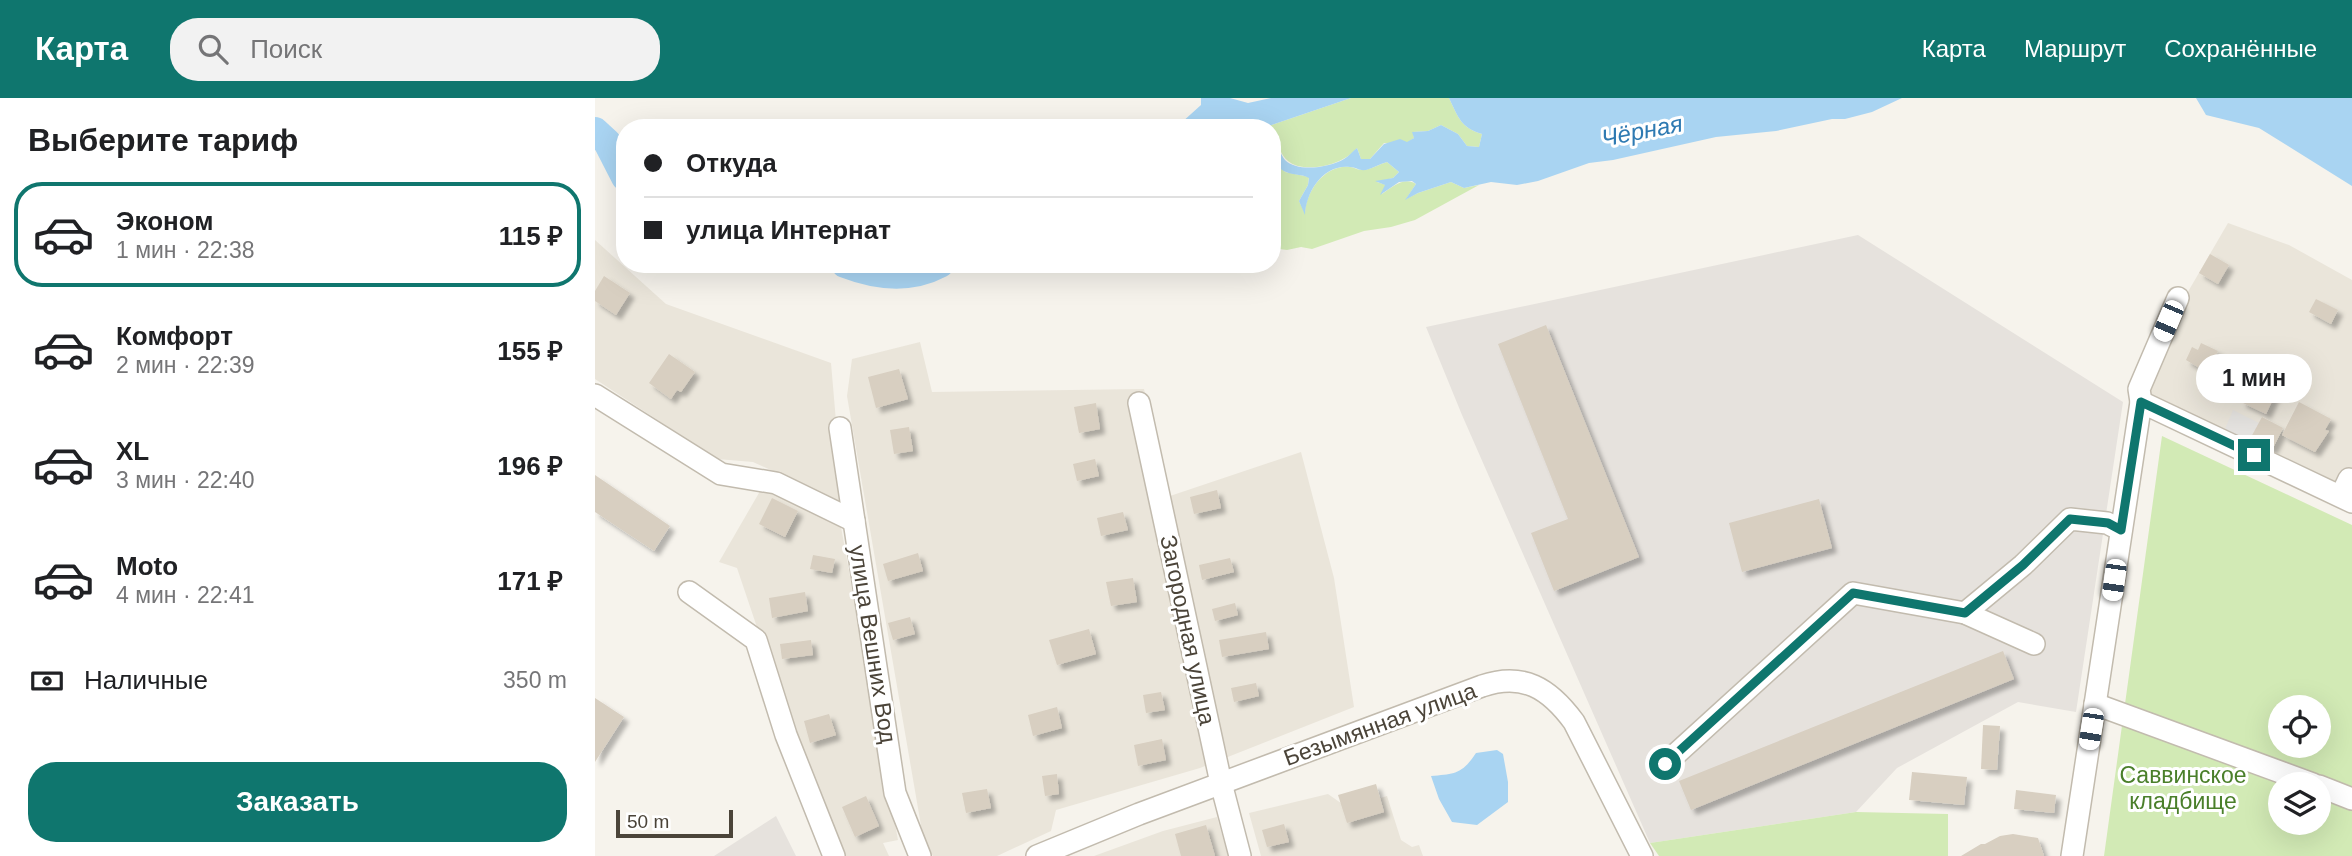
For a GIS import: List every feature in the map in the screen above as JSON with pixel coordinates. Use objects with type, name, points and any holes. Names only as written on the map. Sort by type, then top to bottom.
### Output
[{"type":"street","points":[[2072,856],[2141,402],[2140,389],[2178,299]]},
{"type":"street","points":[[595,395],[721,474],[776,483],[854,521]]},
{"type":"street","points":[[2141,402],[2348,493]]},
{"type":"street","name":"Загородная улица","points":[[1139,403],[1221,783],[1240,856]]},
{"type":"street","name":"улица Вешних Вод","points":[[840,428],[895,793],[921,856]]},
{"type":"street","points":[[1965,613],[2023,565],[2070,519],[2108,523],[2121,530]]},
{"type":"street","points":[[689,592],[756,640],[786,736],[834,856]]},
{"type":"street","points":[[1665,764],[1853,593],[1965,613],[2034,645]]},
{"type":"street","name":"Безымянная улица","points":[[1037,856],[1139,814],[1495,681],[1519,680],[1549,694],[1574,722],[1642,856]]},
{"type":"street","points":[[2095,704],[2280,772]]},
{"type":"street","points":[[2331,791],[2352,799]]},
{"type":"shaded area","points":[[2228,223],[2289,245],[2352,280],[2352,489],[2144,391],[2182,302]]},
{"type":"shaded area","points":[[1858,235],[2123,402],[2076,712],[2018,702],[1897,768],[1856,812],[1650,843],[1426,327]]},
{"type":"shaded area","points":[[595,240],[616,259],[616,273],[632,273],[666,304],[831,363],[843,503],[753,462],[717,459],[595,379]]},
{"type":"shaded area","points":[[920,342],[932,392],[1144,389],[1170,496],[1301,452],[1334,578],[1354,707],[1200,768],[1056,810],[1051,831],[997,856],[933,856],[924,843],[847,396],[852,359]]},
{"type":"shaded area","points":[[2233,410],[2259,423],[2249,441],[2225,429]]},
{"type":"shaded area","points":[[763,486],[841,527],[898,840],[883,843],[889,856],[845,856],[796,743],[737,568],[719,562]]},
{"type":"shaded area","points":[[1328,794],[1348,808],[1387,796],[1401,840],[1412,847],[1419,845],[1423,856],[1261,856],[1249,813]]},
{"type":"shaded area","points":[[776,816],[796,856],[714,856]]},
{"type":"shaded area","points":[[1217,817],[1228,856],[1094,856],[1163,831]]},
{"type":"green space","points":[[1351,98],[1449,98],[1465,125],[1482,134],[1479,147],[1467,146],[1458,134],[1441,125],[1428,131],[1413,132],[1414,138],[1407,143],[1384,143],[1370,159],[1361,159],[1357,148],[1337,162],[1315,167],[1294,164],[1282,153],[1281,122]]},
{"type":"green space","points":[[1387,162],[1399,172],[1393,178],[1377,182],[1386,185],[1382,194],[1403,182],[1416,184],[1406,199],[1451,182],[1464,188],[1479,185],[1415,220],[1364,231],[1312,249],[1301,247],[1281,249],[1281,166],[1285,172],[1309,177],[1308,185],[1299,201],[1305,213],[1313,188],[1325,174],[1341,167],[1364,170]]},
{"type":"green space","name":"Саввинское кладбище","points":[[2162,436],[2352,525],[2352,856],[2104,856]]},
{"type":"green space","points":[[1856,812],[1948,814],[1948,856],[1659,856],[1650,843]]},
{"type":"water","points":[[1201,98],[1230,98],[1248,103],[1271,98],[1351,98],[1281,122],[1281,119],[1185,119],[1201,105]]},
{"type":"water","points":[[1449,98],[1902,98],[1872,112],[1845,119],[1832,119],[1776,131],[1716,137],[1589,163],[1538,181],[1517,185],[1491,182],[1464,188],[1451,182],[1405,200],[1416,184],[1412,181],[1399,182],[1380,195],[1385,185],[1375,181],[1393,178],[1399,172],[1387,162],[1366,170],[1340,167],[1318,181],[1309,197],[1305,215],[1299,201],[1309,178],[1281,169],[1281,153],[1291,164],[1306,168],[1338,162],[1357,148],[1361,159],[1370,159],[1384,144],[1400,139],[1407,142],[1414,138],[1412,132],[1428,131],[1441,125],[1458,134],[1467,146],[1479,147],[1482,134],[1469,129],[1458,116]]},
{"type":"water","points":[[2196,98],[2352,98],[2352,186],[2259,128],[2206,115]]},
{"type":"water","points":[[1497,750],[1503,754],[1508,802],[1477,825],[1452,822],[1439,799],[1431,776],[1457,772],[1476,753]]},
{"type":"building","points":[[2210,254],[2229,265],[2218,284],[2199,273]]},
{"type":"building","points":[[604,276],[630,293],[616,315],[595,301],[595,291]]},
{"type":"building","points":[[2316,299],[2338,310],[2331,324],[2309,312]]},
{"type":"building","points":[[1546,325],[1639,557],[1554,591],[1531,533],[1568,519],[1498,344]]},
{"type":"building","points":[[2201,343],[2218,351],[2208,373],[2186,360],[2192,347],[2198,350]]},
{"type":"building","points":[[669,354],[695,372],[681,392],[677,390],[671,399],[649,383]]},
{"type":"building","points":[[899,369],[908,399],[876,408],[868,377]]},
{"type":"building","points":[[2262,372],[2281,382],[2266,414],[2241,402],[2253,380],[2257,382]]},
{"type":"building","points":[[2299,402],[2331,419],[2325,430],[2329,431],[2315,452],[2282,435]]},
{"type":"building","points":[[1096,403],[1100,429],[1079,433],[1074,407]]},
{"type":"building","points":[[2262,417],[2283,428],[2272,450],[2250,439]]},
{"type":"building","points":[[909,427],[913,451],[894,454],[890,430]]},
{"type":"building","points":[[1095,459],[1099,476],[1077,481],[1073,464]]},
{"type":"building","points":[[595,475],[670,526],[654,551],[595,512]]},
{"type":"building","points":[[1217,490],[1221,508],[1194,514],[1190,497]]},
{"type":"building","points":[[772,498],[798,511],[785,537],[759,524]]},
{"type":"building","points":[[1819,499],[1832,548],[1742,572],[1729,523]]},
{"type":"building","points":[[1123,512],[1128,530],[1101,536],[1097,518]]},
{"type":"building","points":[[918,553],[923,571],[888,581],[883,564]]},
{"type":"building","points":[[813,555],[835,559],[832,573],[810,569]]},
{"type":"building","points":[[1230,558],[1234,572],[1202,580],[1199,565]]},
{"type":"building","points":[[1133,578],[1137,602],[1111,606],[1106,582]]},
{"type":"building","points":[[805,592],[808,611],[772,618],[769,598]]},
{"type":"building","points":[[1235,603],[1238,615],[1215,621],[1212,609]]},
{"type":"building","points":[[910,617],[915,634],[893,640],[888,623]]},
{"type":"building","points":[[1089,629],[1096,654],[1057,665],[1049,640]]},
{"type":"building","points":[[1266,632],[1269,649],[1222,657],[1219,640]]},
{"type":"building","points":[[811,640],[813,655],[782,659],[780,644]]},
{"type":"building","points":[[2003,651],[2014,679],[1691,810],[1679,781]]},
{"type":"building","points":[[1256,683],[1259,696],[1234,702],[1231,688]]},
{"type":"building","points":[[1161,692],[1165,710],[1146,713],[1143,695]]},
{"type":"building","points":[[595,698],[624,717],[595,762]]},
{"type":"building","points":[[1057,707],[1062,728],[1033,736],[1028,715]]},
{"type":"building","points":[[829,714],[836,735],[810,743],[804,721]]},
{"type":"building","points":[[1983,725],[2000,726],[1997,770],[1981,769]]},
{"type":"building","points":[[1162,739],[1166,760],[1138,766],[1134,745]]},
{"type":"building","points":[[1912,772],[1967,777],[1964,805],[1909,800]]},
{"type":"building","points":[[1057,774],[1059,794],[1045,796],[1042,776]]},
{"type":"building","points":[[1376,784],[1384,812],[1347,823],[1338,795]]},
{"type":"building","points":[[987,789],[991,808],[966,813],[962,793]]},
{"type":"building","points":[[2016,790],[2056,795],[2054,813],[2014,809]]},
{"type":"building","points":[[866,796],[879,826],[855,837],[842,807]]},
{"type":"building","points":[[1284,824],[1289,842],[1267,847],[1262,830]]},
{"type":"building","points":[[1206,825],[1215,856],[1181,856],[1175,834]]},
{"type":"building","points":[[2013,834],[2038,838],[2044,856],[1961,856],[1981,844]]},
{"type":"waterway","name":"Чёрная","points":[[595,131],[607,142],[616,160]]},
{"type":"waterway","name":"Чёрная","points":[[881,273],[911,273]]},
{"type":"route","points":[[1665,764],[1853,593],[1965,613],[2023,565],[2070,519],[2108,523],[2121,530],[2141,402],[2254,455]]}]
